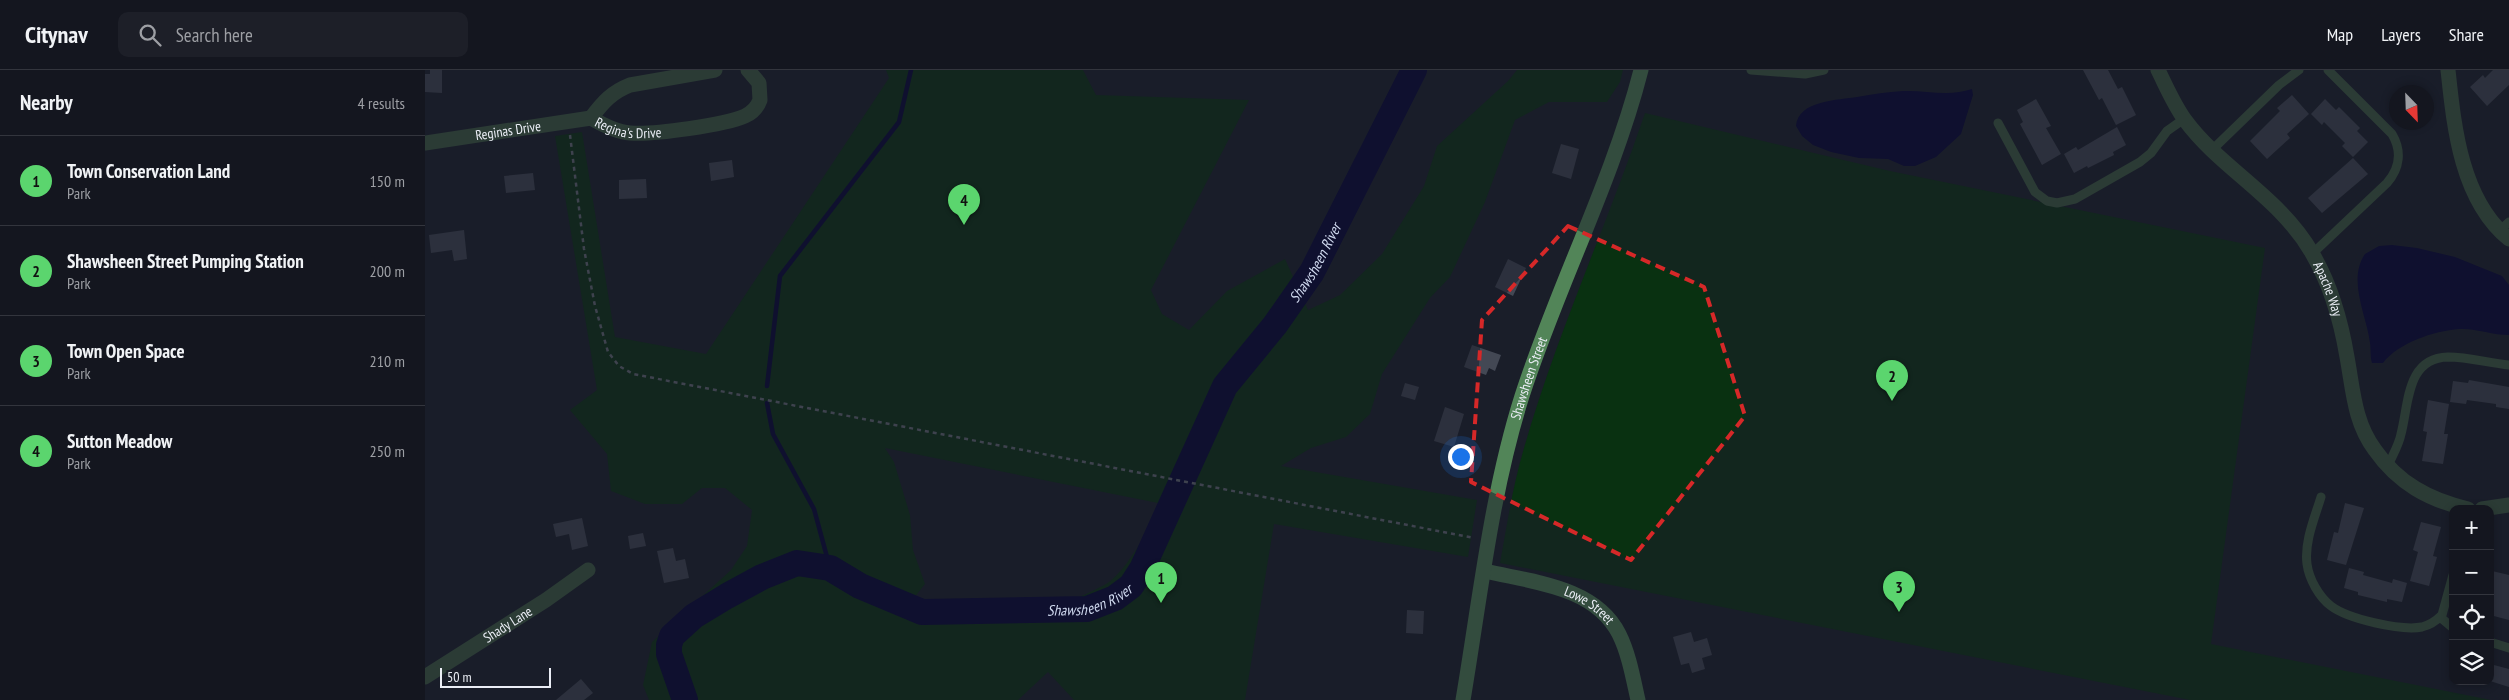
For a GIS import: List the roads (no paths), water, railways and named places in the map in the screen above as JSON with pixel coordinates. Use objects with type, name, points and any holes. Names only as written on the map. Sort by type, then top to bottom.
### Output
[{"type":"main road","name":"Shawsheen Street","points":[[1463,700],[1507,453],[1521,398],[1552,311],[1624,126],[1641,70]]},
{"type":"main road","name":"Lowe Street","points":[[1485,571],[1574,594],[1599,608],[1610,619],[1621,637],[1638,700]]},
{"type":"street","name":"Regina's Drive","points":[[715,70],[630,85],[617,90],[601,104],[591,118],[601,124],[630,133],[691,127],[738,118],[750,113],[760,100],[759,83],[748,70]]},
{"type":"street","name":"Apache Way","points":[[2157,70],[2184,119],[2213,149],[2280,211],[2313,254],[2333,298],[2360,422],[2369,441],[2388,466],[2416,490],[2454,505]]},
{"type":"street","points":[[2448,70],[2453,115],[2467,170],[2483,211],[2506,230]]},
{"type":"street","name":"Reginas Drive","points":[[425,143],[591,118]]},
{"type":"street","points":[[2494,507],[2509,505]]},
{"type":"street","name":"Shady Lane","points":[[425,677],[506,626],[589,570]]},
{"type":"lane","points":[[1751,70],[1805,74],[1824,70]]},
{"type":"lane","points":[[2213,149],[2279,85],[2299,70]]},
{"type":"lane","points":[[2313,254],[2387,183],[2395,172],[2399,160],[2398,146],[2393,134],[2328,70]]},
{"type":"lane","points":[[1998,123],[2035,192],[2047,202],[2057,203],[2075,199],[2140,162],[2151,153],[2167,131],[2184,119]]},
{"type":"lane","points":[[2388,466],[2401,436],[2410,385],[2423,367],[2432,361],[2449,357],[2509,366]]},
{"type":"lane","points":[[2321,497],[2308,545],[2307,564],[2313,582],[2323,599],[2341,612],[2353,617],[2399,626],[2423,627],[2440,617],[2444,610],[2449,591]]},
{"type":"lane","points":[[2440,617],[2449,625]]},
{"type":"lane","points":[[2494,643],[2509,648]]},
{"type":"waterway","points":[[767,386],[780,276],[899,122],[911,70]]},
{"type":"waterway","name":"Shawsheen River","points":[[685,700],[669,654],[672,636],[694,616],[727,596],[762,577],[797,563],[830,568],[860,586],[922,612],[1087,609],[1115,598],[1131,586],[1142,569],[1225,386],[1275,325],[1312,272],[1414,70]]},
{"type":"waterway","points":[[767,403],[773,434],[814,509],[830,568]]},
{"type":"place","name":"Sutton Meadow","points":[[964,225]]},
{"type":"place","name":"Shawsheen Street Pumping Station","points":[[1892,401]]},
{"type":"place","name":"Town Conservation Land","points":[[1161,603]]},
{"type":"place","name":"Town Open Space","points":[[1899,612]]}]
